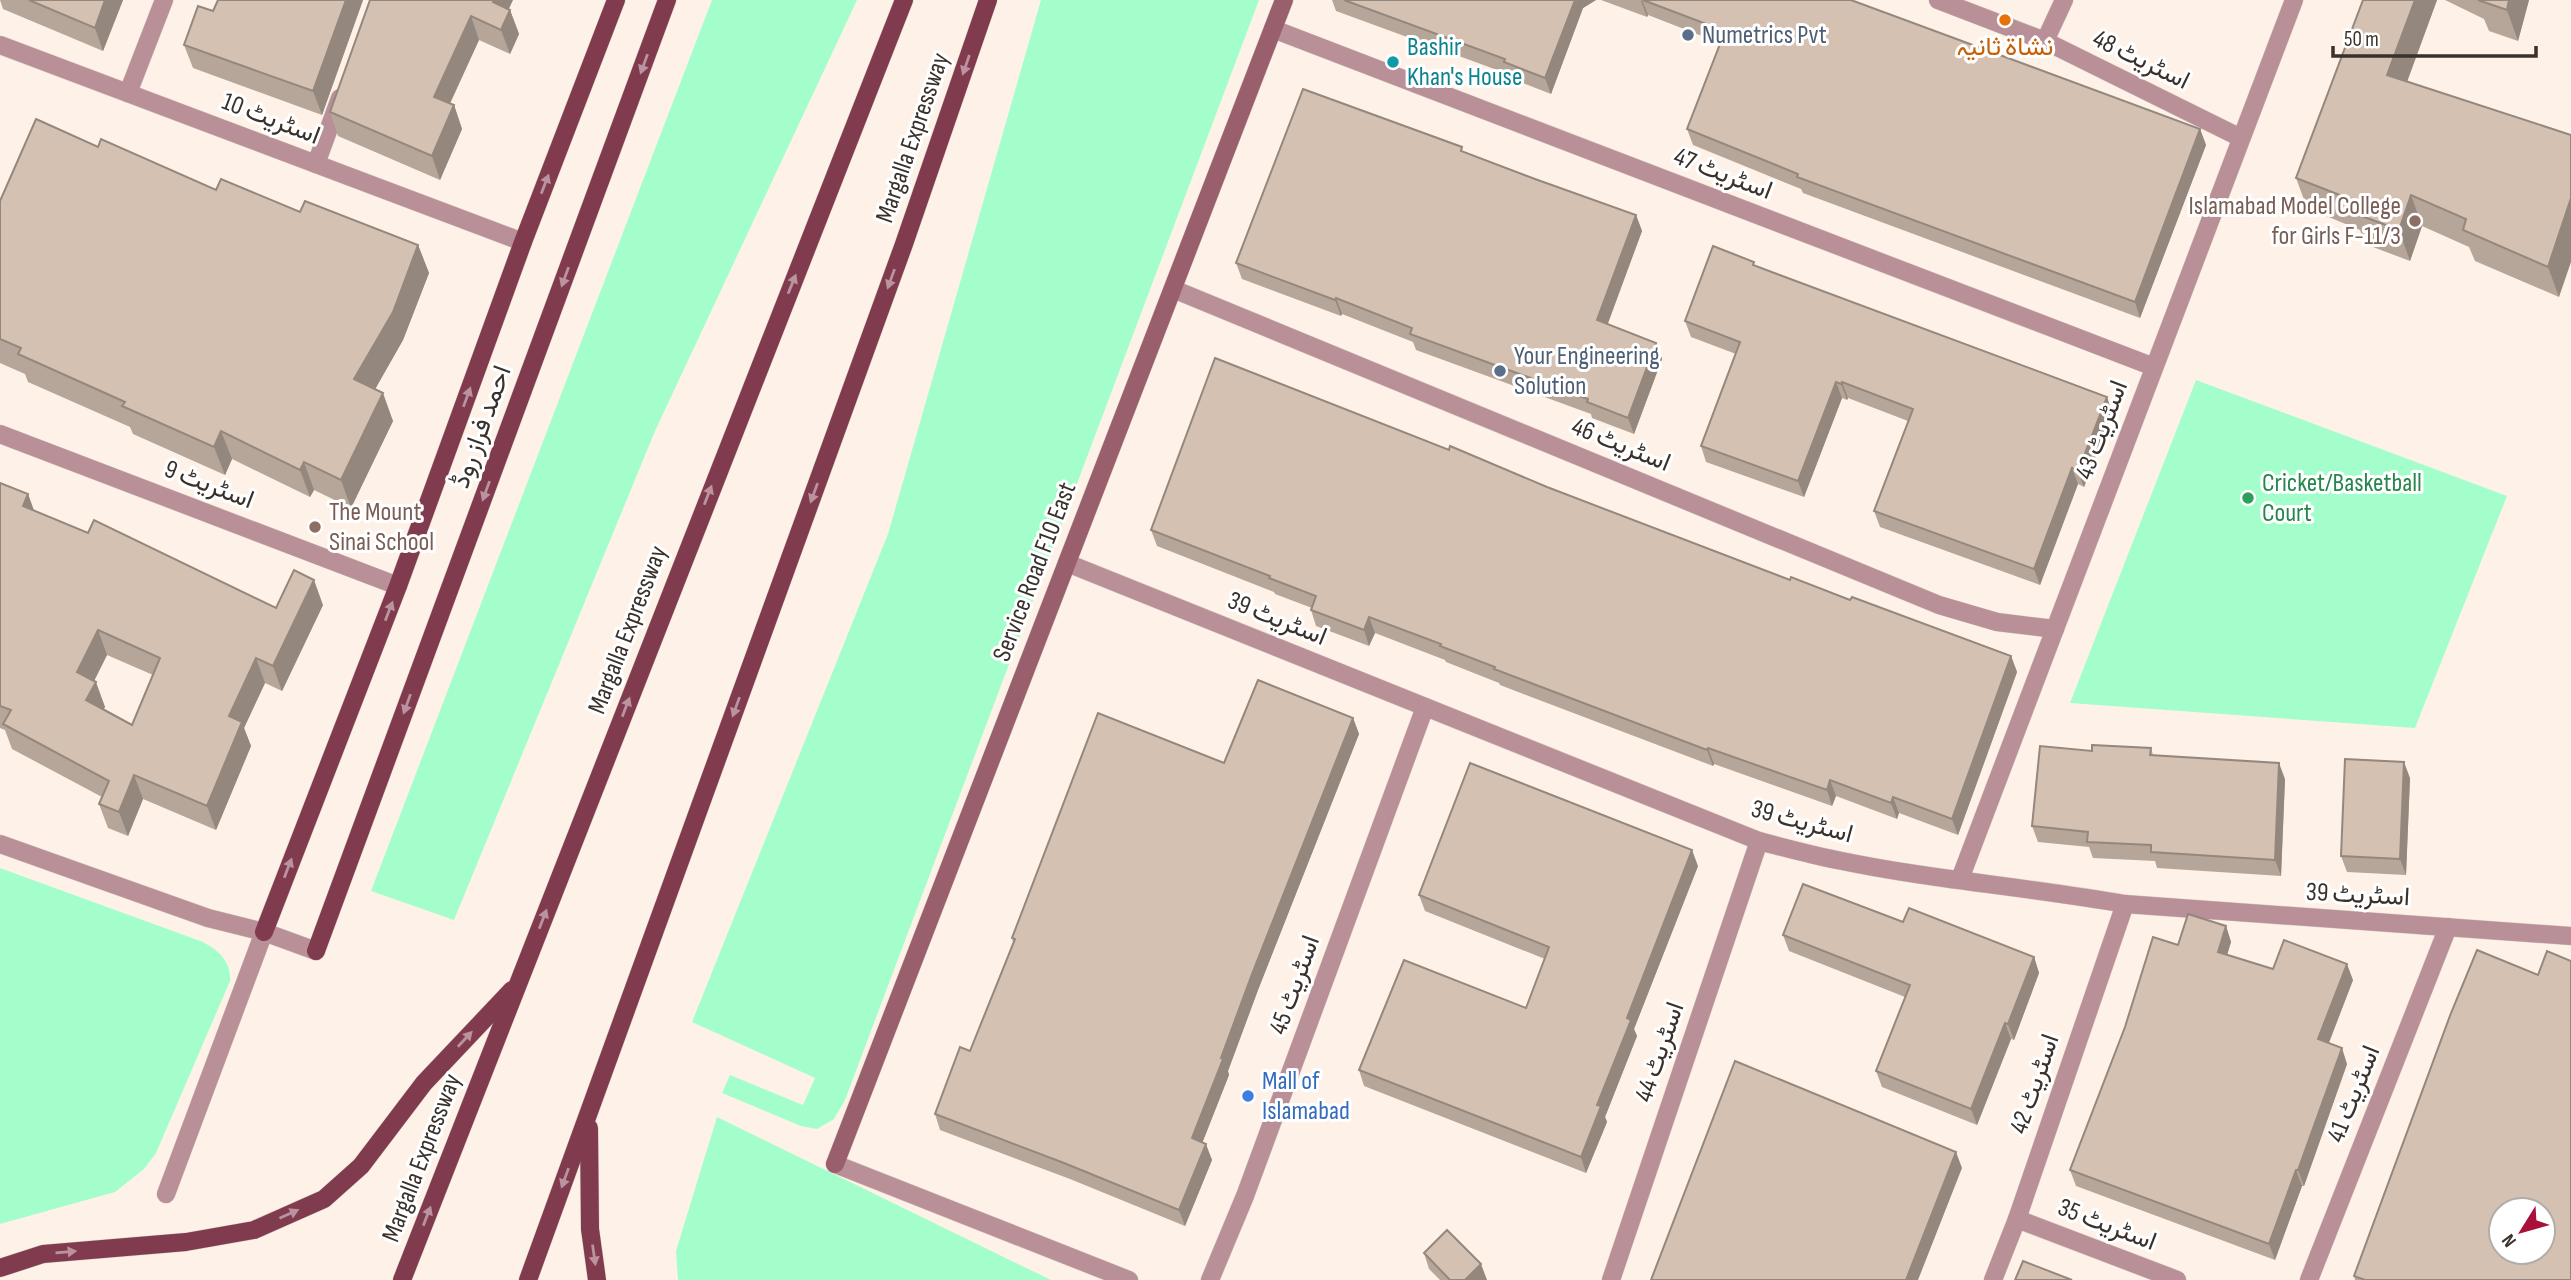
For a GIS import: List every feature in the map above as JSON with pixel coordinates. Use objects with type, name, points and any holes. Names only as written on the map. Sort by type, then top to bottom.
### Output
[{"type":"main road","name":"احمد فراز روڈ","points":[[264,932],[398,586],[523,242],[616,0]]},
{"type":"main road","name":"احمد فراز روڈ","points":[[316,951],[667,0]]},
{"type":"main road","name":"Margalla Expressway","points":[[402,1280],[904,0]]},
{"type":"main road","name":"Margalla Expressway","points":[[528,1280],[904,244],[988,0]]},
{"type":"main road","points":[[0,1268],[43,1254],[186,1242],[254,1230],[324,1199],[361,1166],[424,1083],[518,983]]},
{"type":"main road","points":[[589,1114],[590,1229],[597,1280]]},
{"type":"street","points":[[128,93],[163,0]]},
{"type":"street","name":"Service Road F10 East","points":[[1129,1280],[835,1164],[1284,0]]},
{"type":"street","name":"اسٹریٹ 48","points":[[1938,0],[2045,41],[2241,138]]},
{"type":"street","points":[[2045,41],[2064,0]]},
{"type":"street","name":"اسٹریٹ 43","points":[[1960,879],[2294,0]]},
{"type":"street","name":"اسٹریٹ 47","points":[[1273,29],[2154,367]]},
{"type":"street","name":"اسٹریٹ 10","points":[[0,45],[523,242]]},
{"type":"street","points":[[316,164],[348,76]]},
{"type":"street","name":"اسٹریٹ 46","points":[[1173,289],[1939,605],[1997,622],[2055,629]]},
{"type":"street","name":"اسٹریٹ 9","points":[[0,434],[398,586]]},
{"type":"street","name":"اسٹریٹ 39","points":[[1067,563],[1759,841],[1837,860],[2125,904],[2571,936]]},
{"type":"street","name":"اسٹریٹ 45","points":[[1210,1280],[1245,1196],[1425,707]]},
{"type":"street","name":"اسٹریٹ 44","points":[[1611,1280],[1759,841]]},
{"type":"street","points":[[0,844],[208,918],[264,932],[316,951]]},
{"type":"street","name":"اسٹریٹ 42","points":[[1993,1280],[2017,1219],[2125,904]]},
{"type":"street","name":"اسٹریٹ 41","points":[[2309,1280],[2448,927]]},
{"type":"street","points":[[166,1194],[264,932]]},
{"type":"street","name":"اسٹریٹ 35","points":[[2017,1219],[2177,1280]]},
{"type":"green space","points":[[712,0],[857,0],[655,431],[454,920],[371,891]]},
{"type":"green space","points":[[1041,0],[1259,0],[845,1100],[834,1119],[817,1129],[801,1126],[722,1093],[730,1075],[803,1105],[815,1078],[692,1022],[888,534]]},
{"type":"green space","points":[[2196,380],[2507,496],[2415,728],[2070,703]]},
{"type":"green space","points":[[0,868],[203,942],[223,957],[230,981],[156,1153],[144,1169],[115,1192],[0,1224]]},
{"type":"green space","points":[[717,1117],[1051,1280],[678,1280],[676,1251]]},
{"type":"building","points":[[29,0],[105,0],[95,28]]},
{"type":"building","points":[[218,0],[346,0],[313,91],[184,45],[198,6],[213,11]]},
{"type":"building","points":[[370,0],[494,0],[493,2],[510,10],[501,30],[471,16],[434,97],[454,105],[432,156],[330,112]]},
{"type":"building","points":[[1344,0],[1575,0],[1545,78],[1504,62],[1505,59]]},
{"type":"building","points":[[1643,0],[1851,0],[2200,129],[2135,302],[1797,177],[1798,174],[1687,129],[1725,31]]},
{"type":"building","name":"Islamabad Model College for Girls F-11/3","points":[[2363,0],[2415,0],[2387,75],[2571,135],[2571,198],[2548,267],[2463,230],[2466,219],[2411,195],[2399,230],[2354,213],[2355,201],[2296,178]]},
{"type":"building","points":[[2478,0],[2509,0],[2507,10]]},
{"type":"building","points":[[1303,89],[1636,215],[1597,320],[1656,343],[1628,418],[1587,402],[1588,399],[1410,334],[1412,328],[1236,263]]},
{"type":"building","points":[[36,119],[98,147],[101,139],[216,190],[221,179],[300,212],[305,201],[418,245],[393,312],[354,379],[383,393],[341,480],[304,462],[300,470],[221,431],[214,447],[122,406],[125,402],[18,354],[21,348],[0,339],[0,201]]},
{"type":"building","points":[[1713,246],[1754,262],[1753,265],[2107,397],[2078,471],[2072,468],[2034,569],[1874,511],[1913,409],[1842,382],[1836,382],[1798,481],[1701,446],[1740,342],[1685,321]]},
{"type":"building","points":[[1215,358],[1449,450],[1450,446],[1547,487],[1790,580],[1791,577],[1850,600],[1852,597],[2011,656],[1952,819],[1893,797],[1891,803],[1830,780],[1827,790],[1708,748],[1707,750],[1494,669],[1495,667],[1440,646],[1441,644],[1369,617],[1364,630],[1311,610],[1316,596],[1151,530]]},
{"type":"building","points":[[0,483],[28,494],[23,506],[88,533],[94,520],[276,608],[294,570],[314,580],[273,666],[256,658],[229,716],[242,722],[207,806],[134,775],[119,812],[99,804],[109,781],[3,724],[11,710],[0,706]],"holes":[[[98,630],[160,658],[132,725],[86,700],[96,682],[77,672]]]},
{"type":"building","points":[[1258,680],[1353,718],[1252,974],[1192,1138],[1206,1144],[1179,1210],[935,1114],[960,1047],[970,1051],[1015,939],[1012,938],[1098,713],[1224,763]]},
{"type":"building","points":[[2092,745],[2151,748],[2150,755],[2279,763],[2275,860],[2151,852],[2151,845],[2087,842],[2088,832],[2032,826],[2040,746],[2092,751]]},
{"type":"building","points":[[2345,759],[2404,762],[2400,859],[2341,856]]},
{"type":"building","points":[[1470,763],[1692,850],[1627,1018],[1631,1020],[1597,1105],[1601,1106],[1581,1157],[1359,1070],[1404,960],[1526,1008],[1549,947],[1419,895]]},
{"type":"building","points":[[1803,884],[1903,922],[1909,908],[2034,957],[1971,1109],[1876,1071],[1910,985],[1783,935]]},
{"type":"building","points":[[2188,914],[2226,926],[2218,952],[2273,969],[2284,940],[2347,964],[2318,1039],[2342,1048],[2269,1244],[2070,1170],[2125,1027],[2153,937],[2178,945]]},
{"type":"building","points":[[2477,950],[2538,975],[2547,951],[2571,961],[2571,1280],[2365,1280],[2354,1276]]},
{"type":"building","points":[[1735,1061],[1956,1152],[1906,1280],[1651,1280]]},
{"type":"building","points":[[1447,1230],[1481,1264],[1465,1280],[1450,1280],[1424,1253]]},
{"type":"building","points":[[2023,1261],[2072,1280],[2015,1280]]},
{"type":"place","name":"نشاۃ ثانیہ","points":[[2005,20]]},
{"type":"place","name":"Numetrics Pvt","points":[[1688,35]]},
{"type":"place","name":"Bashir Khan's House","points":[[1393,62]]},
{"type":"place","name":"Islamabad Model College for Girls F-11/3","points":[[2415,221]]},
{"type":"place","name":"Your Engineering Solution","points":[[1500,371]]},
{"type":"place","name":"Cricket/Basketball Court","points":[[2248,498]]},
{"type":"place","name":"The Mount Sinai School","points":[[315,527]]},
{"type":"place","name":"Mall of Islamabad","points":[[1248,1096]]}]
